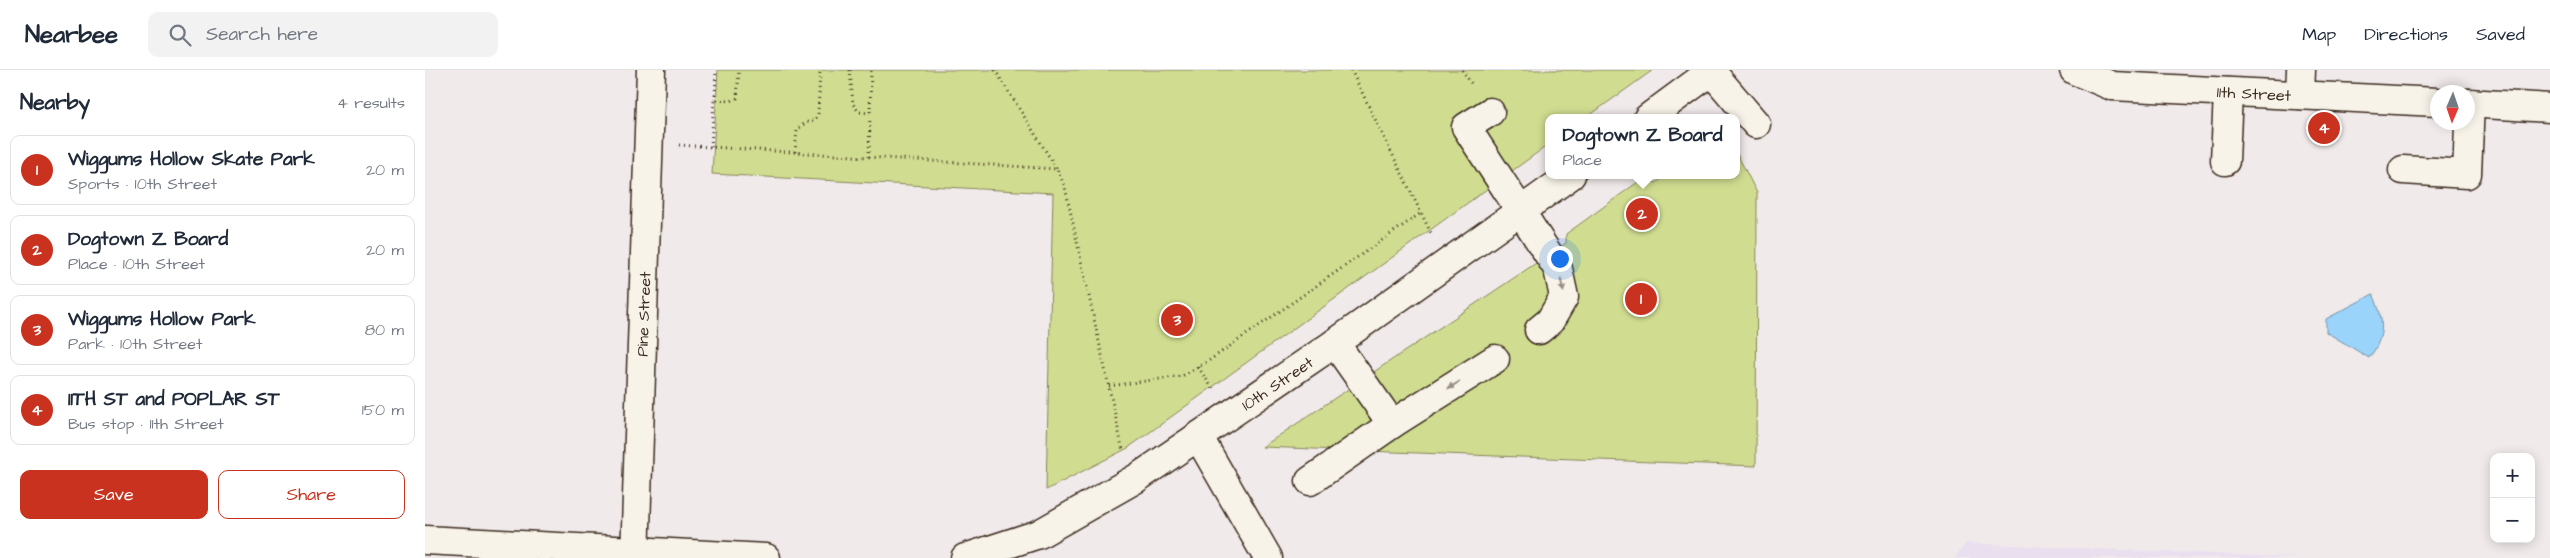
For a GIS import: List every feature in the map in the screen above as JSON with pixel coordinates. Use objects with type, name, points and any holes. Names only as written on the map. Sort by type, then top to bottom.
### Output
[{"type":"street","name":"Pine Street","points":[[636,554],[651,70]]},
{"type":"street","points":[[1653,114],[1712,70],[1756,124]]},
{"type":"street","name":"11th Street","points":[[2074,70],[2112,86],[2228,92],[2301,82],[2430,101]]},
{"type":"street","points":[[2225,160],[2228,92]]},
{"type":"street","points":[[2475,103],[2550,108]]},
{"type":"street","points":[[1490,112],[1466,127],[1558,269],[1565,297],[1550,321],[1539,330]]},
{"type":"street","points":[[2403,170],[2467,174],[2468,130]]},
{"type":"street","name":"10th Street","points":[[965,558],[1039,534],[1130,482],[1335,343],[1522,212],[1566,179]]},
{"type":"street","points":[[1335,343],[1392,424]]},
{"type":"street","points":[[1310,481],[1392,424],[1495,359]]},
{"type":"street","points":[[1198,436],[1268,558]]},
{"type":"street","points":[[425,540],[636,554],[766,558]]},
{"type":"path","points":[[711,148],[716,70]]},
{"type":"path","points":[[715,100],[731,101],[737,98],[739,70]]},
{"type":"path","points":[[795,153],[797,130],[815,120],[818,114],[820,70]]},
{"type":"path","points":[[850,70],[853,104],[859,112],[870,113]]},
{"type":"path","points":[[869,157],[871,70]]},
{"type":"path","points":[[995,70],[1057,169],[1065,187],[1130,482]]},
{"type":"path","points":[[1351,70],[1446,265]]},
{"type":"path","points":[[648,144],[1057,169]]},
{"type":"path","points":[[1109,386],[1182,376],[1207,362],[1421,213]]},
{"type":"shaded area","points":[[1966,543],[2307,558],[1954,558]]},
{"type":"green space","points":[[718,70],[1653,70],[1592,114],[1545,114],[1545,147],[1128,448],[1046,490],[1053,193],[712,174]]},
{"type":"green space","points":[[1740,160],[1757,193],[1756,466],[1262,447],[1566,243],[1566,234],[1642,179],[1656,183],[1662,179],[1740,179]]},
{"type":"water","points":[[2373,294],[2381,319],[2381,335],[2375,350],[2369,358],[2326,332],[2326,319]]},
{"type":"place","name":"11TH ST and POPLAR ST","points":[[2324,128]]},
{"type":"place","name":"Dogtown Z Board","points":[[1642,214]]},
{"type":"place","name":"Wiggums Hollow Skate Park","points":[[1641,299]]},
{"type":"place","name":"Wiggums Hollow Park","points":[[1177,320]]}]
